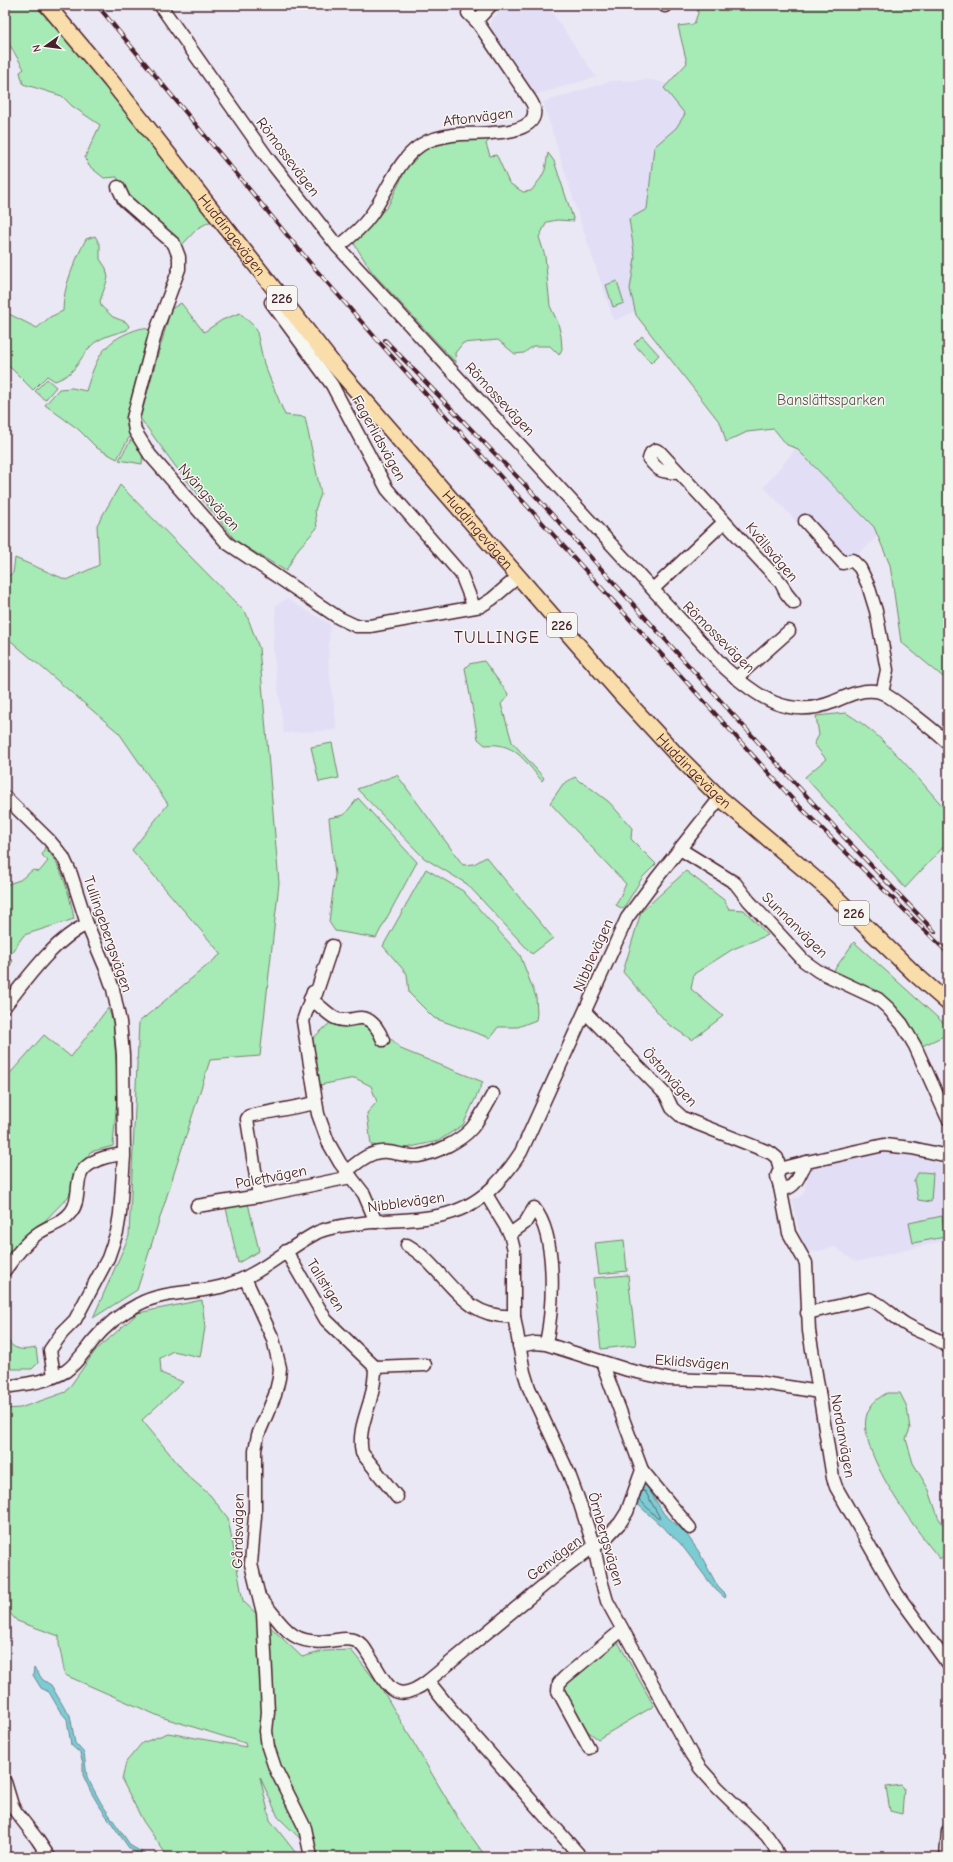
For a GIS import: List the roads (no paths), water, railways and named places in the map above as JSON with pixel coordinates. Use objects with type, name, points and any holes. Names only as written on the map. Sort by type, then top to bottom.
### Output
[{"type":"main road","name":"Huddingevägen","points":[[49,8],[111,81],[334,365],[632,706],[684,763],[720,798],[825,887],[915,974],[948,1003]]},
{"type":"street","points":[[478,23],[479,18],[491,5]]},
{"type":"street","name":"Römossevägen","points":[[166,7],[267,158],[338,246],[725,668],[757,695],[785,707],[801,709],[829,703],[856,692],[867,690],[882,692]]},
{"type":"street","name":"Aftonvägen","points":[[338,246],[365,223],[381,200],[398,168],[405,159],[426,142],[445,136],[510,132],[522,128],[532,119],[534,109],[529,98],[478,23],[468,13]]},
{"type":"street","name":"Nyängsvägen","points":[[118,187],[124,200],[174,244],[179,257],[179,269],[156,331],[133,418],[135,431],[150,455],[227,543],[346,622],[356,626],[370,626],[484,604],[519,576]]},
{"type":"street","name":"Fagerlidsvägen","points":[[271,302],[332,385],[388,489],[461,574],[474,607]]},
{"type":"street","name":"Kvällsvägen","points":[[678,473],[781,583],[786,593],[794,603]]},
{"type":"street","points":[[805,521],[843,563],[852,560],[860,568],[868,585],[876,611],[887,670],[882,692],[948,743]]},
{"type":"street","name":"Kvällsvägen","points":[[653,589],[724,522]]},
{"type":"street","points":[[736,678],[789,631]]},
{"type":"street","name":"Tullingebergsvägen","points":[[5,797],[49,840],[63,857],[71,874],[87,924],[113,989],[120,1022],[123,1055],[123,1154],[120,1214],[117,1232],[108,1258],[83,1306],[75,1320],[55,1341],[50,1350],[54,1376]]},
{"type":"street","name":"Nibblevägen","points":[[5,1387],[34,1383],[54,1376],[72,1366],[108,1324],[139,1303],[155,1298],[213,1289],[245,1278],[286,1251],[320,1232],[376,1222],[434,1217],[455,1211],[486,1194],[499,1183],[521,1152],[627,918],[720,798]]},
{"type":"street","name":"Sunnanvägen","points":[[680,849],[735,883],[749,901],[804,961],[818,971],[878,999],[888,1008],[902,1024],[915,1046],[948,1119]]},
{"type":"street","points":[[5,1006],[57,944],[75,930],[87,924]]},
{"type":"street","points":[[332,946],[316,994],[313,992],[303,1021],[316,1103],[319,1119],[328,1142],[366,1199],[376,1222]]},
{"type":"street","points":[[310,999],[319,1004],[335,1017],[343,1020],[362,1017],[368,1018],[381,1034],[383,1040]]},
{"type":"street","name":"Östanvägen","points":[[585,1012],[666,1095],[672,1108],[683,1118],[771,1153],[776,1158],[780,1169]]},
{"type":"street","points":[[349,1174],[375,1152],[386,1151],[418,1156],[454,1142],[473,1127],[494,1094]]},
{"type":"street","points":[[260,1196],[247,1119],[249,1116],[316,1103]]},
{"type":"street","points":[[807,1162],[793,1186],[788,1188],[780,1187],[777,1176],[780,1169],[807,1162],[885,1145],[912,1148],[948,1156]]},
{"type":"street","points":[[5,1270],[34,1236],[60,1222],[72,1212],[78,1201],[80,1178],[84,1168],[98,1159],[123,1154]]},
{"type":"street","name":"Palettvägen","points":[[197,1206],[260,1196],[349,1174]]},
{"type":"street","name":"Nordanvägen","points":[[780,1187],[789,1233],[806,1263],[807,1313],[833,1478],[843,1502],[897,1594],[948,1664]]},
{"type":"street","name":"Örnbergsvägen","points":[[486,1194],[510,1234],[514,1250],[514,1316],[524,1372],[529,1388],[569,1474],[594,1547],[600,1580],[608,1601],[622,1630],[639,1657],[700,1768],[767,1836],[779,1857]]},
{"type":"street","points":[[510,1234],[525,1223],[534,1208],[544,1223],[550,1248],[552,1267],[550,1318],[546,1344]]},
{"type":"street","points":[[407,1245],[420,1254],[465,1301],[480,1311],[500,1317],[514,1316]]},
{"type":"street","name":"Tallstigen","points":[[286,1251],[326,1320],[376,1367]]},
{"type":"street","name":"Gårdsvägen","points":[[245,1278],[273,1339],[280,1368],[275,1395],[258,1435],[255,1450],[255,1516],[251,1564],[260,1598],[266,1666],[268,1712],[266,1731],[268,1747],[275,1768],[305,1828],[311,1857]]},
{"type":"street","points":[[807,1313],[869,1299],[876,1301],[906,1325],[934,1336],[948,1347]]},
{"type":"street","name":"Eklidsvägen","points":[[519,1346],[535,1343],[546,1344],[628,1370],[668,1379],[757,1382],[819,1392]]},
{"type":"street","points":[[602,1362],[642,1470],[690,1528]]},
{"type":"street","points":[[394,1492],[362,1452],[360,1447],[362,1427],[371,1399],[376,1367],[425,1365]]},
{"type":"street","name":"Genvägen","points":[[428,1681],[565,1568],[604,1540],[620,1523],[627,1512],[642,1470]]},
{"type":"street","points":[[260,1598],[284,1628],[304,1641],[319,1642],[344,1639],[357,1641],[363,1646],[387,1684],[396,1692],[406,1694],[412,1692],[428,1681],[449,1707],[581,1857]]},
{"type":"street","points":[[589,1748],[558,1691],[558,1686],[565,1677],[622,1630]]},
{"type":"street","points":[[5,1782],[12,1805],[16,1812],[49,1857]]},
{"type":"street","points":[[946,1857],[948,1831]]},
{"type":"water","points":[[640,1485],[647,1486],[664,1514],[685,1532],[699,1552],[718,1587],[726,1595],[725,1598],[714,1588],[680,1543],[634,1501]]},
{"type":"water","points":[[34,1668],[43,1680],[51,1685],[70,1715],[75,1743],[84,1753],[87,1777],[101,1803],[131,1846],[145,1854],[147,1857],[143,1857],[129,1848],[98,1804],[83,1775],[83,1763],[80,1753],[71,1745],[67,1719],[60,1711],[49,1692],[41,1688],[33,1675]]},
{"type":"railway","points":[[97,5],[311,264],[387,351],[796,803],[948,953]]},
{"type":"railway","points":[[385,340],[529,489],[842,835],[935,932]]},
{"type":"district","name":"TULLINGE","points":[[497,637]]},
{"type":"park label","name":"Banslättssparken","points":[[831,400]]}]
